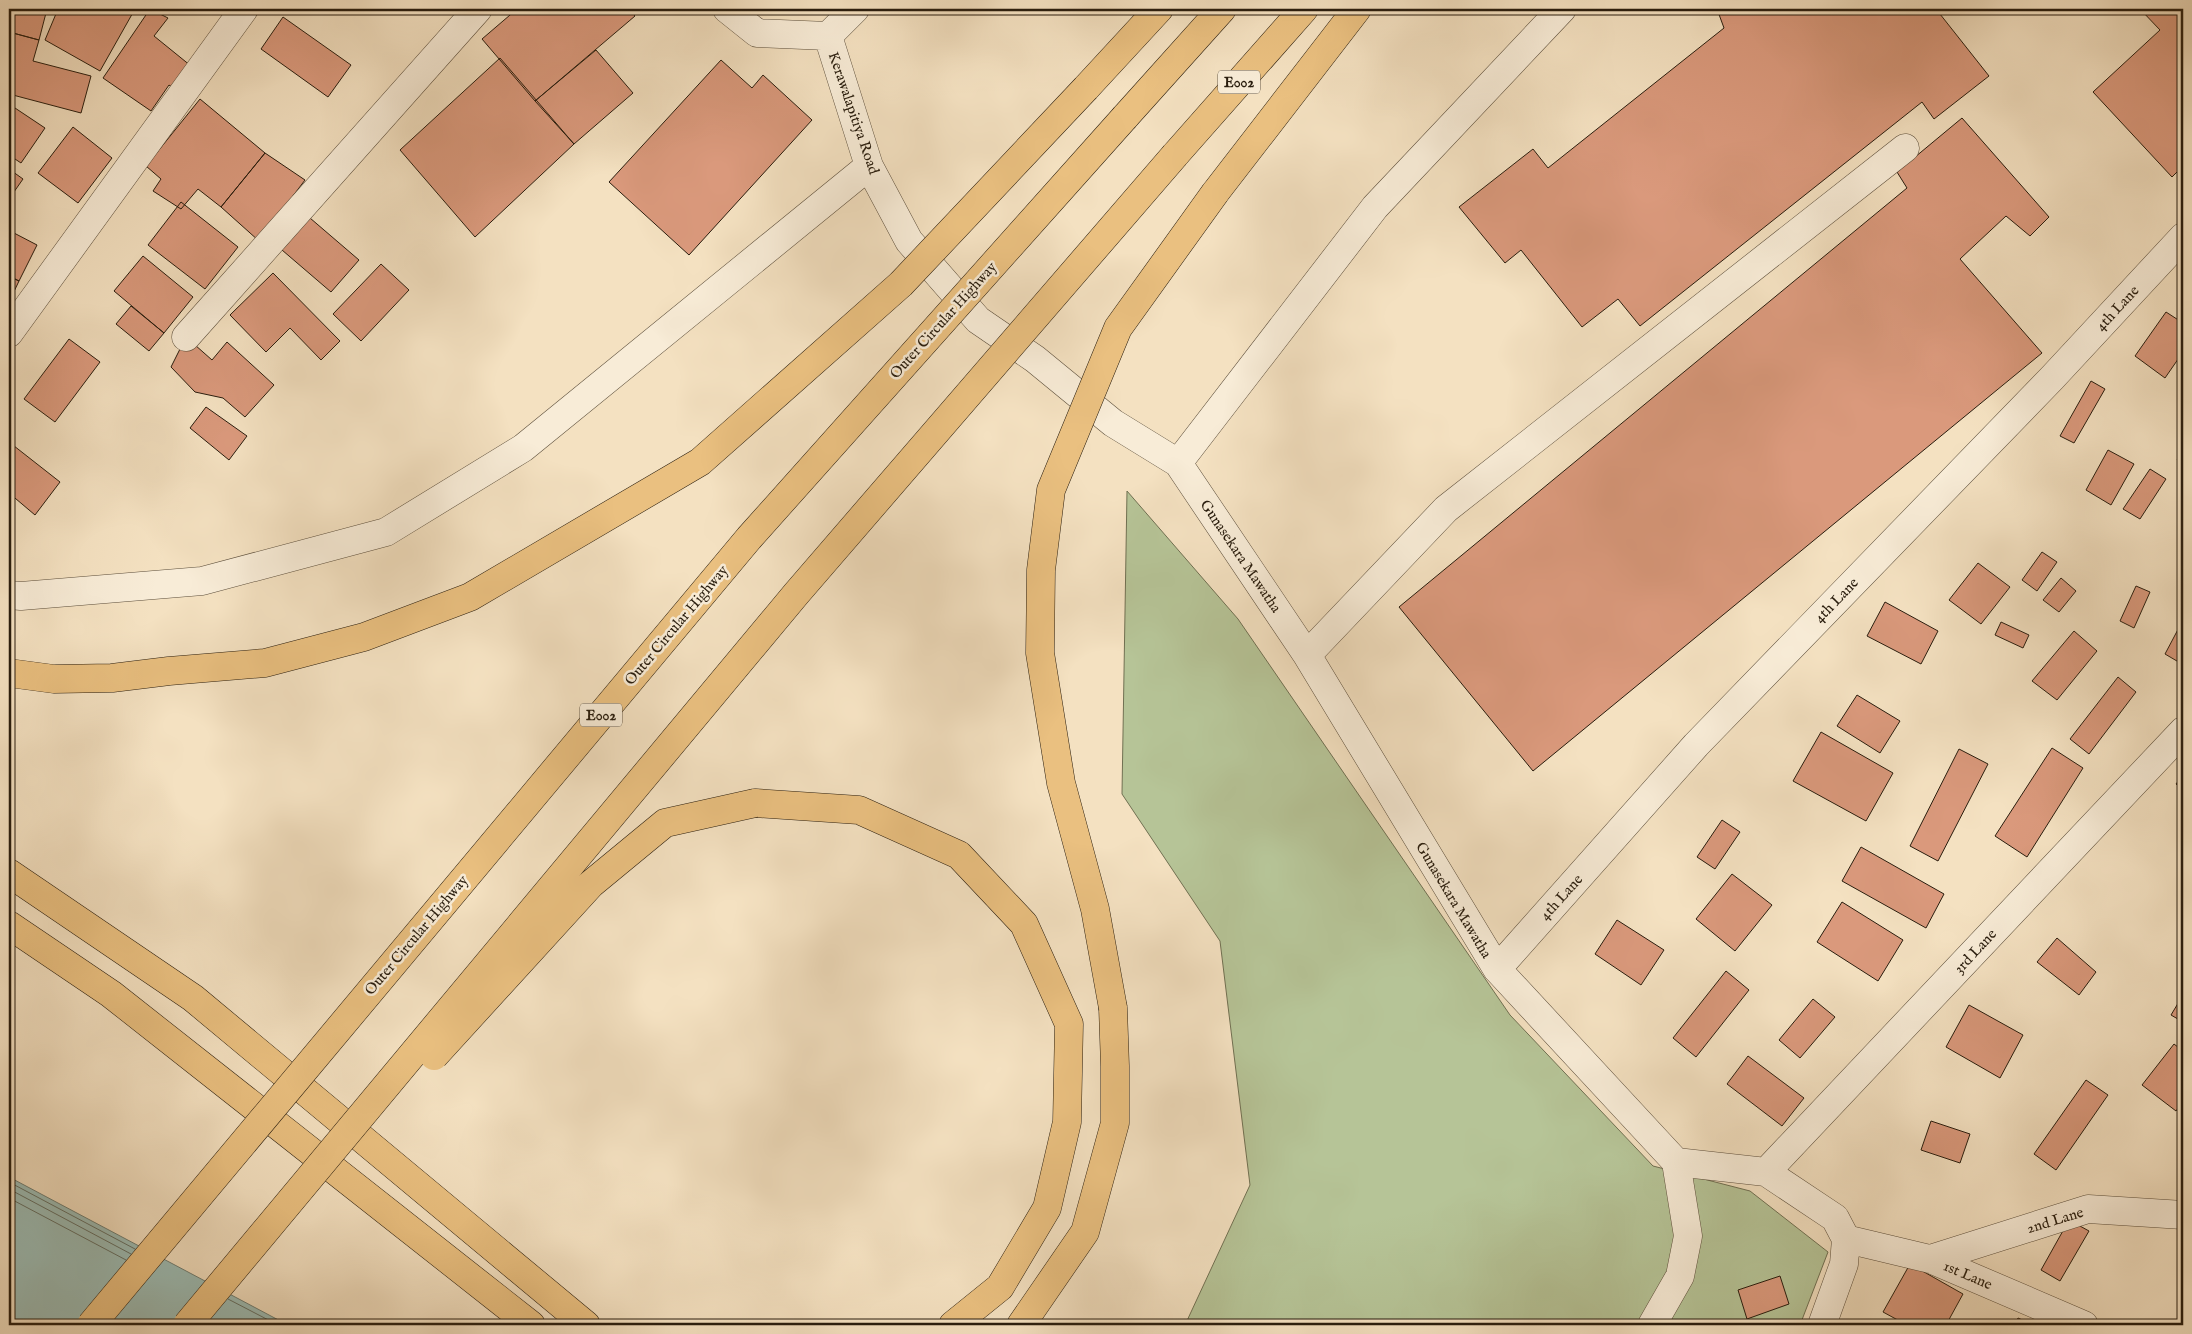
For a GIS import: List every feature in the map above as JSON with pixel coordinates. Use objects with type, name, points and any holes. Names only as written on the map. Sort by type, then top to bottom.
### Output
[{"type":"highway","points":[[9,673],[54,679],[112,678],[265,663],[364,638],[470,597],[700,462],[901,284],[1159,9]]},
{"type":"highway","name":"Outer Circular Highway","points":[[90,1325],[749,538],[1222,9]]},
{"type":"highway","name":"E002","points":[[189,1325],[796,594],[1175,155],[1304,9]]},
{"type":"highway","points":[[1021,1325],[1084,1232],[1115,1123],[1112,1008],[1095,909],[1061,784],[1040,653],[1041,570],[1051,490],[1118,328],[1214,193],[1357,9]]},
{"type":"highway","points":[[189,1325],[591,884],[665,823],[755,803],[859,810],[959,855],[1024,924],[1069,1024],[1067,1122],[1047,1208],[1000,1287],[953,1325]]},
{"type":"highway","points":[[9,873],[193,998],[586,1325]]},
{"type":"highway","points":[[9,925],[111,994],[531,1325]]},
{"type":"street","points":[[9,333],[244,9]]},
{"type":"street","points":[[186,337],[478,9]]},
{"type":"street","name":"Kerawalapitiya Road","points":[[727,9],[757,33],[828,36],[869,166],[909,241],[978,320],[1035,359],[1113,423],[1178,462]]},
{"type":"street","points":[[828,36],[855,9]]},
{"type":"street","points":[[1178,462],[1376,207],[1562,9]]},
{"type":"street","points":[[1307,655],[1446,509],[1905,148]]},
{"type":"street","points":[[9,595],[21,596],[202,581],[386,532],[523,448],[869,166]]},
{"type":"street","name":"4th Lane","points":[[1496,969],[1696,745],[2052,378],[2183,237]]},
{"type":"street","name":"Gunasekara Mawatha","points":[[1178,462],[1307,655],[1496,969],[1676,1162]]},
{"type":"street","name":"3rd Lane","points":[[1766,1172],[2183,731]]},
{"type":"street","points":[[1652,1325],[1680,1276],[1688,1236],[1676,1162],[1766,1172],[1835,1218],[1846,1239],[1844,1264],[1822,1325]]},
{"type":"street","name":"2nd Lane","points":[[1930,1259],[2088,1209],[2183,1215]]},
{"type":"street","name":"1st Lane","points":[[1846,1239],[1930,1259],[2084,1325]]},
{"type":"green space","points":[[1127,491],[1238,619],[1510,1015],[1653,1166],[1750,1191],[1828,1252],[1800,1325],[1185,1325],[1250,1185],[1220,941],[1122,794]]},
{"type":"water","points":[[9,1177],[286,1324],[289,1325],[9,1325]]},
{"type":"building","points":[[9,9],[47,9],[39,40],[9,32]]},
{"type":"building","points":[[58,9],[135,9],[100,71],[45,40]]},
{"type":"building","points":[[150,9],[168,18],[154,36],[191,66],[176,90],[169,85],[151,111],[103,78]]},
{"type":"building","points":[[517,9],[629,9],[635,16],[535,101],[482,39]]},
{"type":"building","points":[[1717,9],[1936,9],[1989,76],[1934,119],[1922,102],[1640,326],[1618,299],[1582,327],[1521,250],[1505,263],[1459,207],[1533,149],[1548,168],[1724,28]]},
{"type":"building","points":[[2140,9],[2183,9],[2183,166],[2172,177],[2093,92],[2160,30]]},
{"type":"building","points":[[283,17],[351,65],[328,97],[261,49]]},
{"type":"building","points":[[13,33],[39,40],[33,61],[91,76],[81,113],[9,94],[9,47]]},
{"type":"building","points":[[596,50],[633,93],[574,144],[535,101]]},
{"type":"building","points":[[500,58],[574,144],[475,237],[400,150]]},
{"type":"building","points":[[721,60],[752,88],[763,75],[812,120],[689,255],[609,182]]},
{"type":"building","points":[[200,99],[265,153],[221,207],[198,189],[181,209],[153,191],[161,179],[146,166]]},
{"type":"building","points":[[12,106],[45,128],[21,163],[9,155],[9,110]]},
{"type":"building","points":[[1962,118],[2049,217],[2030,236],[2006,216],[1960,259],[2042,353],[1533,771],[1399,607],[1907,188],[1897,172]]},
{"type":"building","points":[[73,127],[112,158],[78,203],[38,173]]},
{"type":"building","points":[[265,153],[305,180],[259,241],[221,207]]},
{"type":"building","points":[[9,169],[23,179],[9,199]]},
{"type":"building","points":[[181,202],[238,247],[205,289],[148,245]]},
{"type":"building","points":[[310,218],[359,260],[331,292],[282,250]]},
{"type":"building","points":[[14,233],[37,245],[19,281],[9,276],[9,243]]},
{"type":"building","points":[[143,256],[193,297],[164,333],[114,291]]},
{"type":"building","points":[[381,264],[409,290],[361,341],[333,314]]},
{"type":"building","points":[[273,273],[340,341],[321,360],[290,328],[266,352],[230,315]]},
{"type":"building","points":[[9,276],[19,281],[9,302]]},
{"type":"building","points":[[131,306],[164,333],[149,351],[116,324]]},
{"type":"building","points":[[2166,312],[2183,323],[2183,352],[2165,378],[2135,356]]},
{"type":"building","points":[[186,337],[212,360],[227,342],[274,385],[245,417],[223,398],[195,392],[171,367]]},
{"type":"building","points":[[69,339],[100,362],[55,422],[24,399]]},
{"type":"building","points":[[2091,381],[2105,389],[2074,443],[2060,436]]},
{"type":"building","points":[[206,407],[247,436],[229,460],[190,428]]},
{"type":"building","points":[[9,442],[60,482],[35,515],[9,493]]},
{"type":"building","points":[[2108,450],[2134,464],[2111,505],[2086,490]]},
{"type":"building","points":[[2183,452],[2183,464],[2177,460]]},
{"type":"building","points":[[2150,469],[2166,479],[2140,519],[2123,509]]},
{"type":"building","points":[[2042,552],[2057,562],[2037,591],[2022,580]]},
{"type":"building","points":[[1978,563],[2010,587],[1981,624],[1949,600]]},
{"type":"building","points":[[2061,578],[2076,591],[2059,612],[2043,600]]},
{"type":"building","points":[[2136,586],[2150,592],[2134,628],[2120,621]]},
{"type":"building","points":[[1885,602],[1938,631],[1921,664],[1867,636]]},
{"type":"building","points":[[2183,620],[2183,661],[2182,664],[2165,654]]},
{"type":"building","points":[[2001,622],[2029,635],[2023,648],[1995,635]]},
{"type":"building","points":[[2074,631],[2097,651],[2057,700],[2032,681]]},
{"type":"building","points":[[2118,677],[2136,692],[2089,754],[2070,739]]},
{"type":"building","points":[[1857,695],[1900,721],[1880,753],[1837,726]]},
{"type":"building","points":[[1821,732],[1893,773],[1866,821],[1793,781]]},
{"type":"building","points":[[2052,748],[2083,768],[2027,857],[1995,836]]},
{"type":"building","points":[[1959,749],[1988,764],[1938,861],[1910,846]]},
{"type":"building","points":[[2183,775],[2183,790],[2176,784]]},
{"type":"building","points":[[1722,820],[1740,832],[1715,869],[1697,857]]},
{"type":"building","points":[[1861,847],[1944,894],[1926,928],[1842,881]]},
{"type":"building","points":[[1732,874],[1772,905],[1735,951],[1696,919]]},
{"type":"building","points":[[1842,902],[1903,940],[1878,981],[1817,942]]},
{"type":"building","points":[[1617,920],[1664,950],[1641,985],[1595,954]]},
{"type":"building","points":[[2057,938],[2096,972],[2079,995],[2037,962]]},
{"type":"building","points":[[1726,971],[1749,990],[1696,1057],[1673,1038]]},
{"type":"building","points":[[2183,995],[2183,1022],[2171,1015]]},
{"type":"building","points":[[1813,999],[1835,1017],[1800,1058],[1779,1040]]},
{"type":"building","points":[[1969,1005],[2023,1035],[2000,1078],[1946,1047]]},
{"type":"building","points":[[2174,1044],[2183,1051],[2183,1101],[2176,1111],[2142,1085]]},
{"type":"building","points":[[1748,1056],[1804,1098],[1782,1126],[1727,1084]]},
{"type":"building","points":[[2086,1080],[2108,1095],[2056,1170],[2034,1154]]},
{"type":"building","points":[[1931,1121],[1970,1134],[1960,1163],[1921,1150]]},
{"type":"building","points":[[2069,1220],[2089,1231],[2060,1281],[2041,1270]]},
{"type":"building","points":[[1910,1264],[1963,1294],[1946,1325],[1907,1325],[1883,1312]]},
{"type":"building","points":[[1780,1276],[1789,1304],[1747,1319],[1738,1290]]},
{"type":"building","points":[[2018,1318],[2033,1325],[2014,1325]]}]
